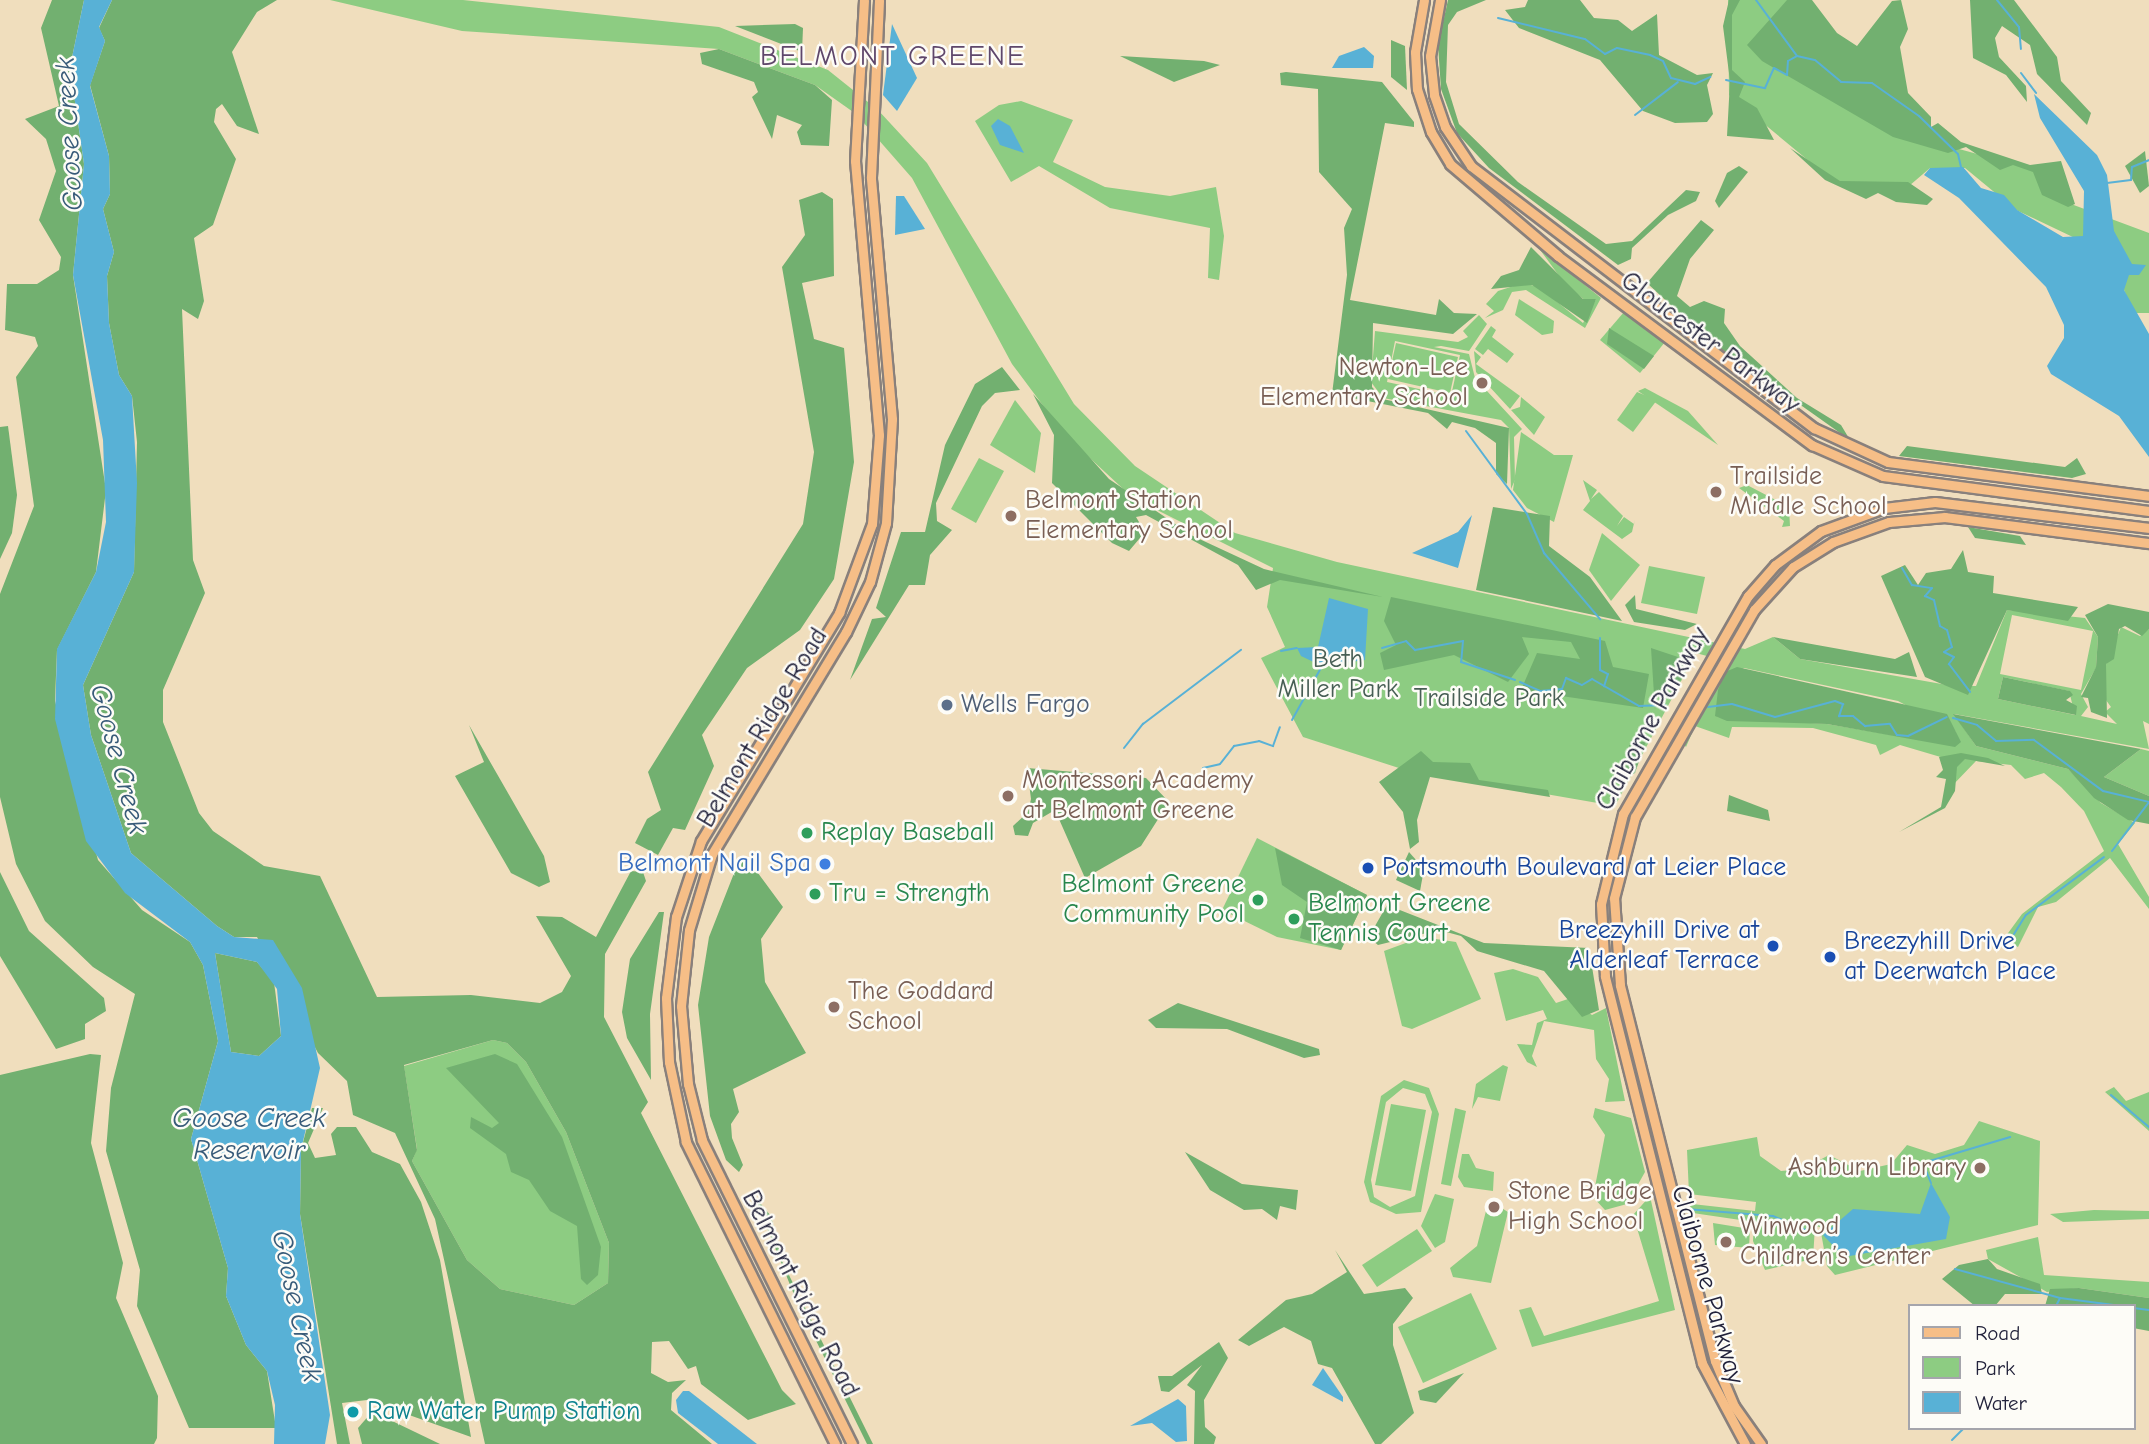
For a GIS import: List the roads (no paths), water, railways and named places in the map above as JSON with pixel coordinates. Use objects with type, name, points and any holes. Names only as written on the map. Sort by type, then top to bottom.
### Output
[{"type":"main road","name":"Belmont Ridge Road","points":[[835,1444],[686,1142],[669,1062],[666,998],[676,917],[701,841],[839,612],[872,524],[878,435],[860,266],[856,123],[864,0]]},
{"type":"main road","name":"Belmont Ridge Road","points":[[852,1444],[702,1140],[688,1084],[681,1006],[689,930],[712,854],[846,632],[885,530],[892,432],[873,243],[871,134],[879,0]]},
{"type":"main road","name":"Gloucester Parkway","points":[[1424,0],[1416,36],[1417,89],[1431,132],[1458,173],[1558,256],[1812,445],[1883,476],[2149,511]]},
{"type":"main road","name":"Gloucester Parkway","points":[[1440,0],[1430,56],[1434,95],[1445,127],[1471,166],[1814,428],[1888,462],[2149,496]]},
{"type":"main road","name":"Claiborne Parkway","points":[[1745,1444],[1702,1363],[1605,976],[1601,904],[1623,814],[1748,596],[1774,565],[1821,531],[1884,508],[1935,502],[2149,528]]},
{"type":"main road","name":"Claiborne Parkway","points":[[1762,1444],[1734,1406],[1715,1361],[1620,985],[1614,898],[1634,817],[1754,610],[1793,567],[1833,542],[1889,522],[1945,517],[2149,543]]},
{"type":"main road","points":[[813,1400],[826,1399],[835,1409]]},
{"type":"water","points":[[84,0],[112,0],[99,27],[105,41],[90,86],[109,156],[110,194],[103,209],[114,252],[107,276],[109,323],[119,375],[132,396],[137,483],[134,572],[83,685],[91,735],[131,853],[217,926],[234,937],[273,940],[302,988],[320,1068],[301,1150],[300,1214],[330,1415],[325,1444],[274,1444],[275,1405],[267,1371],[246,1345],[226,1296],[228,1268],[191,1139],[218,1041],[203,965],[190,942],[125,893],[86,841],[55,719],[57,649],[96,572],[106,522],[103,440],[73,275],[84,164],[70,67]],"holes":[[[215,953],[257,962],[277,989],[281,1036],[259,1056],[231,1052]]]},
{"type":"water","points":[[892,24],[917,78],[897,111],[883,95]]},
{"type":"water","points":[[1364,47],[1374,56],[1373,68],[1332,68],[1339,56]]},
{"type":"water","points":[[2034,94],[2097,155],[2107,175],[2114,231],[2132,264],[2146,265],[2139,275],[2129,275],[2124,290],[2149,334],[2149,457],[2119,416],[2051,374],[2047,366],[2064,338],[2064,325],[2046,287],[1959,198],[1924,175],[1930,168],[1963,167],[1981,188],[2004,195],[2017,210],[2063,237],[2083,236],[2084,191],[2040,118]]},
{"type":"water","points":[[998,119],[1010,126],[1024,153],[1000,145],[991,126]]},
{"type":"water","points":[[896,196],[904,196],[925,229],[895,235]]},
{"type":"water","points":[[1472,515],[1458,568],[1412,553],[1458,532]]},
{"type":"water","points":[[1329,598],[1368,609],[1365,660],[1322,666],[1301,656],[1297,648],[1318,647]]},
{"type":"water","points":[[1931,1183],[1950,1217],[1946,1239],[1844,1257],[1823,1235],[1853,1209],[1920,1214]]},
{"type":"water","points":[[1323,1368],[1343,1397],[1343,1402],[1312,1385]]},
{"type":"water","points":[[683,1391],[689,1391],[757,1444],[718,1444],[678,1413],[676,1400]]},
{"type":"water","points":[[1178,1399],[1186,1406],[1187,1441],[1176,1442],[1152,1423],[1130,1426]]},
{"type":"waterway","points":[[1756,0],[1797,56],[1815,60],[1841,82],[1872,83],[1919,116],[1958,154],[1961,167]]},
{"type":"waterway","points":[[1997,0],[2019,27],[2021,49]]},
{"type":"waterway","points":[[1498,18],[1585,39],[1605,54],[1617,48],[1650,55],[1663,61],[1671,78],[1695,84],[1710,77]]},
{"type":"waterway","points":[[1726,80],[1765,88],[1774,68],[1787,75],[1788,61],[1797,56]]},
{"type":"waterway","points":[[2021,73],[2036,93]]},
{"type":"waterway","points":[[1635,115],[1678,82]]},
{"type":"waterway","points":[[2107,183],[2131,180],[2132,167],[2149,160]]},
{"type":"waterway","points":[[1466,431],[1527,514],[1544,553],[1600,619]]},
{"type":"waterway","points":[[1902,568],[1912,585],[1932,588],[1925,596],[1934,600],[1940,626],[1947,630],[1952,647],[1944,652],[1954,657],[1949,664],[1970,692]]},
{"type":"waterway","points":[[1600,638],[1600,670],[1608,674],[1604,686]]},
{"type":"waterway","points":[[1382,648],[1406,641],[1415,650],[1463,641],[1461,662],[1515,680]]},
{"type":"waterway","points":[[1281,651],[1297,648]]},
{"type":"waterway","points":[[1124,748],[1143,724],[1241,650]]},
{"type":"waterway","points":[[1292,720],[1322,666]]},
{"type":"waterway","points":[[1520,682],[1540,691],[1562,689],[1566,678],[1582,685],[1592,679],[1639,706],[1665,705]]},
{"type":"waterway","points":[[1708,707],[1732,704],[1775,717],[1835,701],[1843,704],[1839,716],[1853,716],[1865,726],[1890,724],[1897,735],[1908,736],[1947,717]]},
{"type":"waterway","points":[[1953,718],[1977,725],[1996,741],[2034,740],[2103,791],[2149,802]]},
{"type":"waterway","points":[[1203,768],[1220,764],[1234,746],[1259,741],[1273,746],[1280,727]]},
{"type":"waterway","points":[[2112,851],[2149,802]]},
{"type":"waterway","points":[[2014,934],[2026,915],[2104,857]]},
{"type":"waterway","points":[[2111,1095],[2149,1127]]},
{"type":"waterway","points":[[1931,1183],[1923,1163],[2010,1137]]},
{"type":"waterway","points":[[1686,1209],[1773,1216],[1808,1231]]},
{"type":"waterway","points":[[1955,1269],[2060,1298],[2106,1304]]},
{"type":"waterway","points":[[2057,1304],[2060,1298]]},
{"type":"waterway","points":[[2135,1308],[2149,1310]]},
{"type":"waterway","points":[[1952,1440],[1962,1430]]},
{"type":"place","name":"Newton-Lee Elementary School","points":[[1482,383]]},
{"type":"place","name":"Trailside Middle School","points":[[1716,492]]},
{"type":"place","name":"Belmont Station Elementary School","points":[[1011,516]]},
{"type":"place","name":"Wells Fargo","points":[[947,705]]},
{"type":"place","name":"Montessori Academy at Belmont Greene","points":[[1008,796]]},
{"type":"place","name":"Replay Baseball","points":[[807,833]]},
{"type":"place","name":"Belmont Nail Spa","points":[[825,864]]},
{"type":"place","name":"Portsmouth Boulevard at Leier Place","points":[[1368,868]]},
{"type":"place","name":"Tru = Strength","points":[[815,894]]},
{"type":"place","name":"Belmont Greene Community Pool","points":[[1258,900]]},
{"type":"place","name":"Belmont Greene Tennis Court","points":[[1294,919]]},
{"type":"place","name":"Breezyhill Drive at Alderleaf Terrace","points":[[1773,946]]},
{"type":"place","name":"Breezyhill Drive at Deerwatch Place","points":[[1830,957]]},
{"type":"place","name":"The Goddard School","points":[[834,1007]]},
{"type":"place","name":"Ashburn Library","points":[[1980,1168]]},
{"type":"place","name":"Stone Bridge High School","points":[[1494,1207]]},
{"type":"place","name":"Winwood Children’s Center","points":[[1726,1242]]},
{"type":"place","name":"Raw Water Pump Station","points":[[353,1412]]},
{"type":"district","name":"BELMONT GREENE","points":[[893,56]]},
{"type":"water label","name":"Goose Creek","points":[[69,134]]},
{"type":"water label","name":"Goose Creek","points":[[119,759]]},
{"type":"water label","name":"Goose Creek Reservoir","points":[[249,1134]]},
{"type":"water label","name":"Goose Creek","points":[[297,1306]]},
{"type":"park label","name":"Beth Miller Park","points":[[1338,675]]},
{"type":"park label","name":"Trailside Park","points":[[1489,699]]}]
